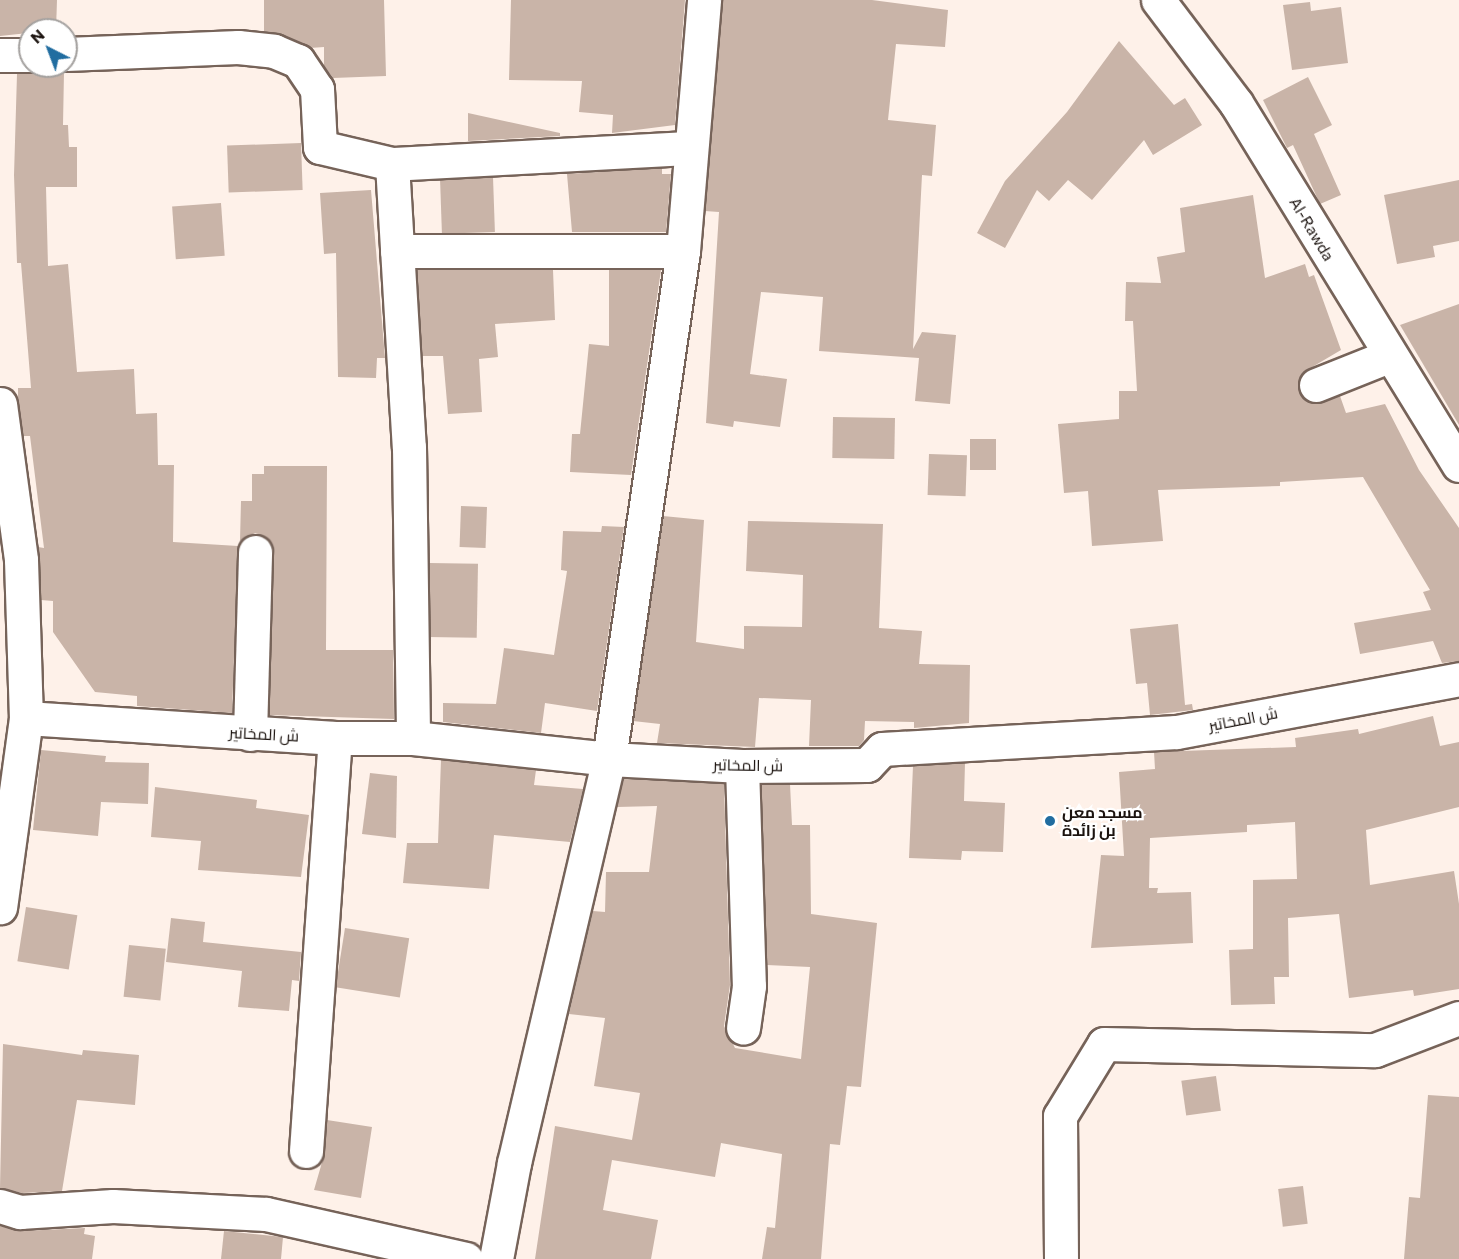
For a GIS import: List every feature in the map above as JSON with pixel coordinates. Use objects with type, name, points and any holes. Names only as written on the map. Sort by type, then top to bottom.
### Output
[{"type":"street","points":[[496,1259],[514,1163],[609,759],[683,251],[704,0]]},
{"type":"street","name":"Al-Rawda","points":[[1158,0],[1236,103],[1389,356],[1459,465]]},
{"type":"street","points":[[78,54],[238,47],[274,51],[298,61],[317,89],[320,147],[392,164],[690,148]]},
{"type":"street","points":[[0,55],[18,54]]},
{"type":"street","points":[[392,164],[409,447],[413,738]]},
{"type":"street","points":[[397,251],[683,251]]},
{"type":"street","points":[[1316,385],[1389,356]]},
{"type":"street","points":[[0,404],[21,560],[12,654],[26,718],[0,907]]},
{"type":"street","points":[[250,734],[255,552]]},
{"type":"street","name":"ش المخاتير","points":[[26,718],[250,734],[335,738],[413,738],[609,759],[742,766],[867,765],[882,749],[1176,732],[1459,679]]},
{"type":"street","points":[[306,1151],[335,738]]},
{"type":"street","points":[[742,766],[749,987],[743,1028]]},
{"type":"street","points":[[1061,1259],[1060,1116],[1104,1044],[1375,1050],[1459,1018]]},
{"type":"street","points":[[0,1206],[20,1212],[112,1206],[266,1214],[465,1259]]},
{"type":"building","points":[[0,0],[57,0],[56,18],[18,18],[18,34],[0,36]]},
{"type":"building","points":[[264,0],[384,0],[386,76],[333,78],[324,66],[324,47],[310,48],[264,31]]},
{"type":"building","points":[[511,0],[685,0],[675,125],[612,133],[613,115],[579,112],[582,81],[509,80]]},
{"type":"building","points":[[722,0],[872,0],[948,10],[945,47],[896,44],[888,120],[936,125],[932,176],[922,175],[913,349],[922,332],[956,335],[950,404],[915,401],[919,358],[819,351],[823,297],[761,292],[750,374],[787,379],[780,427],[734,421],[733,427],[706,423],[719,212],[705,211]]},
{"type":"building","points":[[1310,2],[1311,11],[1341,7],[1348,63],[1292,70],[1283,5]]},
{"type":"building","points":[[1119,41],[1174,105],[1185,98],[1202,125],[1153,155],[1144,140],[1092,200],[1068,180],[1049,201],[1037,190],[1005,248],[977,233],[1005,181],[1067,112]]},
{"type":"building","points":[[17,74],[18,78],[64,78],[63,125],[68,125],[69,147],[77,147],[77,187],[46,187],[48,266],[68,264],[77,372],[134,369],[136,414],[157,413],[158,465],[174,465],[173,542],[238,546],[232,713],[137,706],[137,696],[95,692],[53,632],[53,601],[41,600],[38,547],[44,548],[30,436],[23,436],[18,400],[18,388],[31,388],[21,263],[17,263],[14,175]]},
{"type":"building","points":[[1308,77],[1332,125],[1314,134],[1341,195],[1320,204],[1293,145],[1287,148],[1263,100]]},
{"type":"building","points":[[468,113],[560,133],[560,136],[468,141]]},
{"type":"building","points":[[301,143],[303,190],[229,193],[227,146]]},
{"type":"building","points":[[662,168],[662,174],[671,174],[666,232],[572,232],[567,174]]},
{"type":"building","points":[[493,177],[495,232],[442,234],[440,179]]},
{"type":"building","points":[[1459,180],[1459,241],[1433,246],[1435,257],[1397,264],[1384,195]]},
{"type":"building","points":[[371,190],[385,358],[377,358],[376,378],[338,377],[336,253],[324,254],[320,193]]},
{"type":"building","points":[[1253,195],[1265,278],[1305,264],[1309,277],[1314,275],[1341,350],[1302,373],[1299,392],[1314,404],[1340,396],[1346,413],[1385,404],[1419,470],[1459,528],[1459,661],[1442,663],[1433,641],[1360,654],[1354,623],[1431,610],[1423,592],[1430,590],[1363,477],[1280,482],[1280,486],[1158,490],[1163,541],[1092,546],[1088,491],[1064,493],[1058,424],[1119,419],[1119,391],[1137,391],[1133,321],[1125,321],[1126,282],[1161,283],[1157,257],[1185,252],[1180,208]]},
{"type":"building","points":[[221,203],[225,256],[176,259],[172,206]]},
{"type":"building","points":[[417,270],[553,270],[555,320],[495,324],[498,357],[479,359],[482,412],[448,414],[443,356],[422,356]]},
{"type":"building","points":[[609,270],[661,270],[631,475],[570,472],[572,434],[580,434],[589,344],[609,346]]},
{"type":"building","points":[[1459,304],[1459,425],[1400,325]]},
{"type":"building","points":[[833,417],[895,418],[894,459],[832,458]]},
{"type":"building","points":[[970,439],[996,439],[996,470],[970,470]]},
{"type":"building","points":[[929,454],[967,455],[966,496],[928,495]]},
{"type":"building","points":[[264,466],[327,466],[326,650],[393,650],[394,719],[269,715],[274,552],[264,536],[255,533],[240,541],[241,501],[252,501],[252,474],[264,474]]},
{"type":"building","points":[[461,506],[487,507],[486,548],[460,547]]},
{"type":"building","points":[[663,516],[704,520],[696,642],[744,649],[744,626],[802,627],[803,575],[746,571],[748,521],[883,524],[879,628],[922,631],[919,664],[970,665],[969,723],[914,728],[914,722],[865,721],[864,740],[859,746],[809,746],[811,700],[759,698],[755,747],[657,743],[660,724],[633,721]]},
{"type":"building","points":[[602,526],[624,527],[597,711],[545,703],[541,733],[443,722],[443,703],[496,704],[504,648],[554,655],[567,571],[561,570],[563,531],[601,532]]},
{"type":"building","points":[[429,563],[478,564],[477,638],[428,637]]},
{"type":"building","points":[[1178,624],[1185,705],[1192,704],[1193,710],[1150,715],[1147,683],[1136,684],[1130,629]]},
{"type":"building","points":[[1433,716],[1440,746],[1459,742],[1459,807],[1366,830],[1370,885],[1454,871],[1459,904],[1459,989],[1414,996],[1413,990],[1349,998],[1339,914],[1288,918],[1289,977],[1274,977],[1275,1004],[1231,1005],[1229,950],[1253,949],[1253,880],[1297,879],[1295,822],[1247,825],[1247,832],[1150,838],[1149,888],[1158,888],[1157,893],[1191,892],[1193,943],[1091,948],[1101,855],[1124,856],[1119,772],[1155,769],[1154,752],[1296,747],[1295,738],[1358,729],[1359,734]]},
{"type":"building","points":[[41,750],[106,756],[105,762],[149,763],[148,804],[101,802],[98,836],[33,830]]},
{"type":"building","points":[[441,760],[536,770],[534,785],[583,789],[570,842],[494,835],[489,889],[403,883],[407,843],[438,843]]},
{"type":"building","points":[[965,763],[964,801],[1005,803],[1003,852],[962,851],[961,860],[909,858],[913,766]]},
{"type":"building","points":[[370,773],[397,776],[396,838],[362,834]]},
{"type":"building","points":[[624,779],[724,784],[730,985],[724,1026],[735,1048],[801,1059],[810,967],[767,965],[761,785],[790,784],[792,825],[810,825],[811,914],[877,923],[861,1087],[847,1086],[840,1145],[830,1144],[821,1259],[762,1259],[767,1227],[775,1228],[782,1154],[721,1143],[715,1177],[612,1160],[603,1210],[658,1220],[651,1259],[535,1259],[555,1126],[632,1140],[640,1093],[594,1086],[605,1018],[569,1014],[593,911],[605,912],[606,872],[649,872],[657,806],[617,807]]},
{"type":"building","points":[[155,787],[257,800],[256,808],[309,815],[301,877],[198,870],[201,841],[151,837]]},
{"type":"building","points":[[26,907],[77,915],[69,969],[17,961]]},
{"type":"building","points":[[171,918],[205,922],[203,942],[301,952],[299,981],[292,980],[289,1011],[238,1007],[242,971],[166,962]]},
{"type":"building","points":[[345,928],[409,938],[400,997],[336,987]]},
{"type":"building","points":[[129,945],[166,949],[160,1001],[124,997]]},
{"type":"building","points":[[3,1044],[82,1055],[83,1050],[139,1055],[135,1105],[77,1100],[62,1191],[22,1193],[0,1188]]},
{"type":"building","points":[[1216,1076],[1221,1111],[1186,1116],[1181,1081]]},
{"type":"building","points":[[1428,1095],[1459,1097],[1459,1259],[1404,1259],[1409,1197],[1420,1198]]},
{"type":"building","points":[[327,1120],[372,1127],[361,1198],[314,1190],[325,1152]]},
{"type":"building","points":[[1303,1186],[1308,1224],[1283,1227],[1278,1189]]},
{"type":"building","points":[[0,1226],[21,1231],[85,1228],[84,1234],[95,1236],[92,1259],[0,1259]]},
{"type":"building","points":[[224,1231],[283,1237],[281,1259],[221,1259]]},
{"type":"place","name":"مسجد معن بن زائدة","points":[[1050,821]]}]
